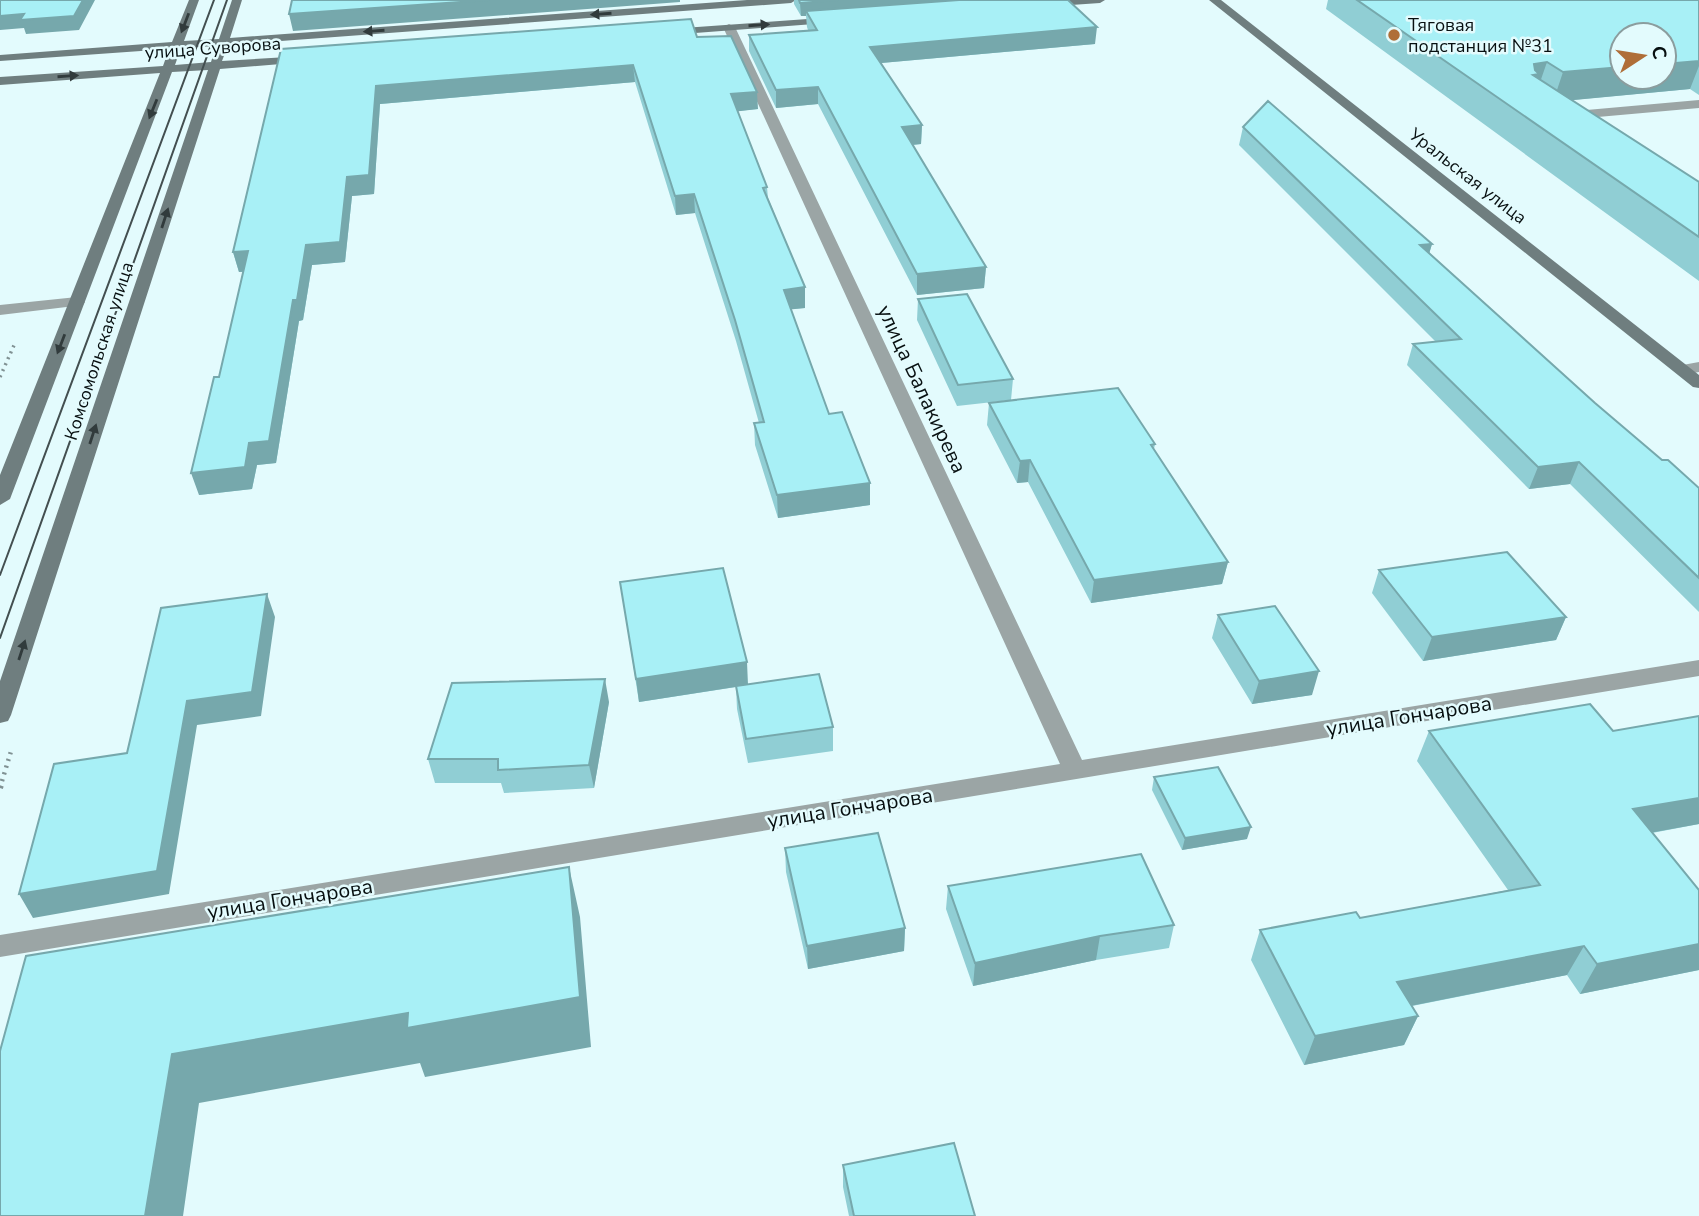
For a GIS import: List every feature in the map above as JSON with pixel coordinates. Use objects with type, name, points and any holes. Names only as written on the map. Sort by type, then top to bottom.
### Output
[{"type":"main road","name":"Комсомольская улица","points":[[0,499],[194,0]]},
{"type":"main road","name":"Комсомольская улица","points":[[0,715],[237,0]]},
{"type":"main road","name":"улица Суворова","points":[[0,58],[791,0]]},
{"type":"main road","points":[[1031,5],[1100,0]]},
{"type":"main road","name":"Уральская улица","points":[[1213,0],[1691,369],[1699,383]]},
{"type":"main road","points":[[659,33],[852,18]]},
{"type":"main road","name":"улица Суворова","points":[[0,81],[312,58]]},
{"type":"street","name":"улица Балакирева","points":[[729,27],[1075,771]]},
{"type":"street","points":[[1585,132],[1557,113],[1699,104]]},
{"type":"street","points":[[0,310],[77,302]]},
{"type":"street","name":"улица Гончарова","points":[[0,946],[1699,668]]},
{"type":"building","points":[[0,0],[83,0],[74,16],[20,20],[24,14],[0,16]]},
{"type":"building","points":[[292,0],[489,0],[289,14]]},
{"type":"building","points":[[799,0],[838,0],[800,3]]},
{"type":"building","points":[[959,0],[1068,0],[1097,27],[870,47],[922,125],[902,127],[986,267],[917,274],[818,87],[776,90],[749,35],[817,30],[806,11]]},
{"type":"building","points":[[1357,0],[1699,0],[1699,61],[1678,63],[1678,21],[1608,21],[1608,68],[1563,72],[1547,62],[1534,64],[1539,74],[1533,75],[1699,182],[1699,237]]},
{"type":"building","points":[[691,19],[697,37],[731,36],[757,92],[731,94],[767,187],[763,188],[805,287],[784,290],[829,414],[842,412],[870,483],[777,495],[754,423],[764,422],[735,320],[694,194],[675,196],[633,65],[376,86],[369,175],[347,177],[340,242],[306,245],[297,300],[293,300],[269,441],[249,443],[245,467],[191,473],[214,377],[219,377],[248,251],[233,252],[281,49]]},
{"type":"building","points":[[1268,101],[1432,244],[1420,245],[1595,403],[1699,488],[1699,578],[1579,462],[1538,467],[1413,344],[1461,339],[1243,127]]},
{"type":"building","points":[[967,294],[1013,379],[958,385],[918,299]]},
{"type":"building","points":[[1118,388],[1155,444],[1151,445],[1228,562],[1094,580],[1030,460],[1020,461],[989,403]]},
{"type":"building","points":[[1507,552],[1566,617],[1432,637],[1379,570]]},
{"type":"building","points":[[723,568],[747,662],[636,679],[620,582]]},
{"type":"building","points":[[267,594],[252,692],[187,701],[157,871],[19,894],[54,764],[127,753],[161,608]]},
{"type":"building","points":[[1275,606],[1319,671],[1259,681],[1218,615]]},
{"type":"building","points":[[819,674],[833,727],[746,739],[736,686]]},
{"type":"building","points":[[605,679],[589,765],[498,770],[498,759],[428,759],[452,683]]},
{"type":"building","points":[[1590,704],[1613,731],[1699,716],[1699,798],[1633,809],[1699,890],[1699,944],[1597,964],[1584,946],[1397,982],[1418,1016],[1315,1036],[1260,930],[1356,912],[1360,918],[1540,885],[1429,731]]},
{"type":"building","points":[[1218,767],[1251,827],[1185,838],[1154,777]]},
{"type":"building","points":[[878,833],[905,928],[807,946],[785,848]]},
{"type":"building","points":[[1141,854],[1174,925],[1100,936],[975,963],[948,886]]},
{"type":"building","points":[[569,867],[580,997],[407,1028],[408,1013],[172,1054],[145,1216],[0,1216],[0,1051],[26,956]]},
{"type":"building","points":[[954,1143],[975,1216],[854,1216],[843,1165]]},
{"type":"tram line","points":[[0,575],[214,0]]},
{"type":"tram line","points":[[0,638],[227,0]]},
{"type":"place","name":"Тяговая подстанция №31","points":[[1394,35]]}]
